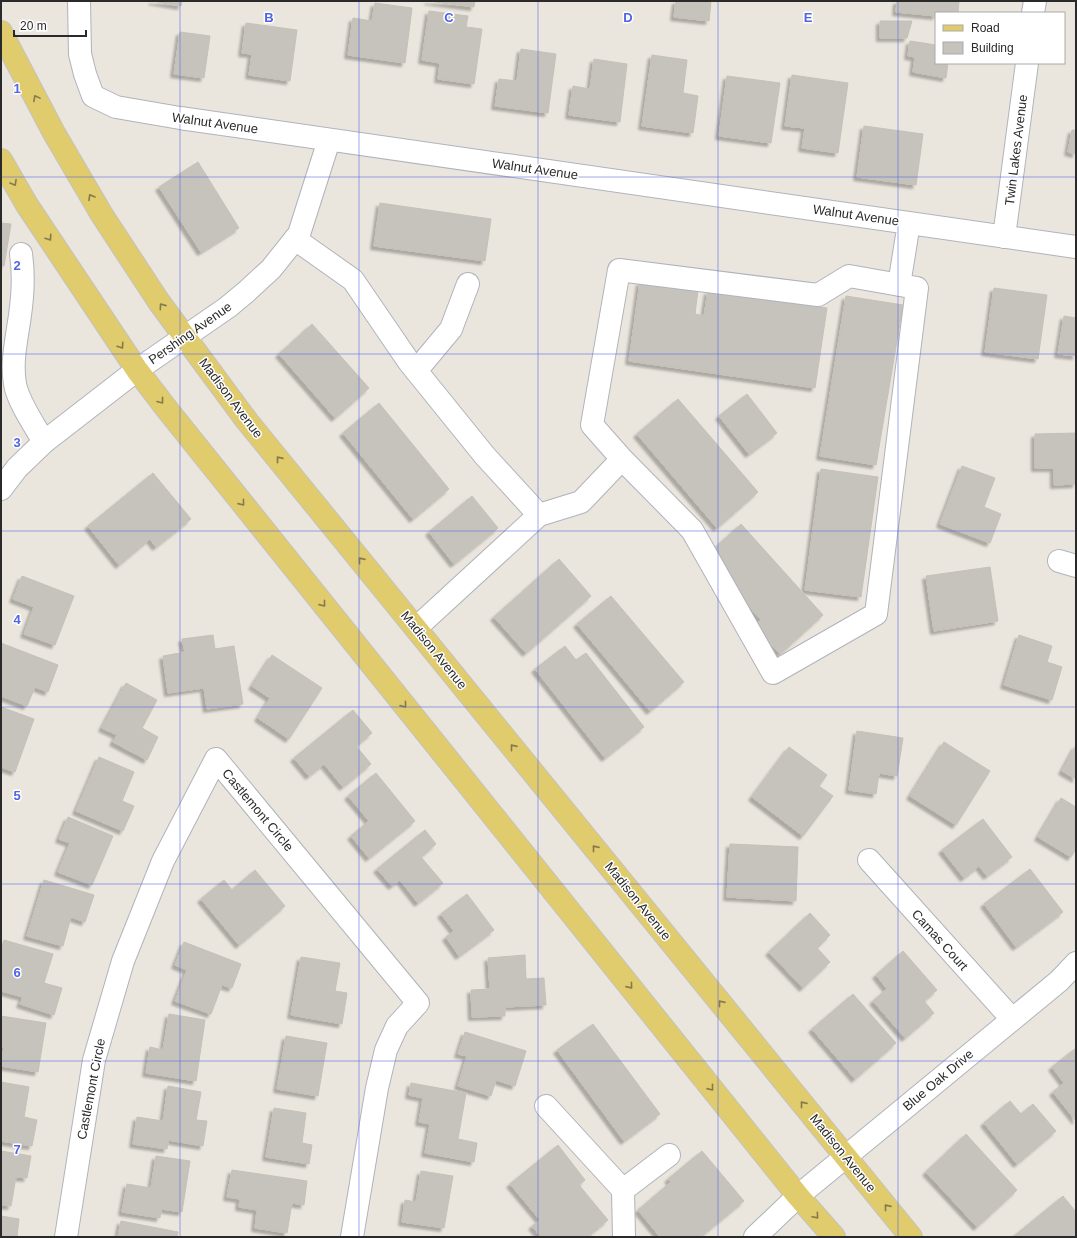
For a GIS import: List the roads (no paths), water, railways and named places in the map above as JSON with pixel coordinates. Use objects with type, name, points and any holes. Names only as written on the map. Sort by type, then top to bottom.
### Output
[{"type":"main road","name":"Madison Avenue","points":[[1,32],[54,133],[102,215],[159,302],[184,337],[248,421],[911,1237]]},
{"type":"main road","points":[[1,160],[27,205],[137,370],[798,1196],[834,1237]]},
{"type":"street","name":"Walnut Avenue","points":[[79,1],[80,54],[85,74],[93,96],[116,107],[329,140],[1076,247]]},
{"type":"street","points":[[1033,12],[1035,1]]},
{"type":"street","name":"Twin Lakes Avenue","points":[[1004,237],[1027,64]]},
{"type":"street","name":"Pershing Avenue","points":[[1,489],[17,468],[44,442],[137,370],[246,292],[271,269],[299,234],[329,140]]},
{"type":"street","points":[[899,285],[909,223]]},
{"type":"street","points":[[295,239],[353,280],[416,371],[485,456],[539,515]]},
{"type":"street","points":[[21,254],[24,276],[20,315],[14,350],[15,382],[19,397],[44,442]]},
{"type":"street","points":[[619,270],[818,294],[849,276],[917,288],[876,614],[773,673],[692,530],[622,460],[592,424],[619,270]]},
{"type":"street","points":[[416,371],[451,329],[468,284]]},
{"type":"street","points":[[416,628],[539,515],[581,502],[622,460]]},
{"type":"street","name":"Castlemont Circle","points":[[66,1237],[94,1060],[123,961],[163,861],[216,759],[418,1003],[398,1026],[386,1050],[377,1088],[352,1237]]},
{"type":"street","name":"Camas Court","points":[[869,860],[1012,1019]]},
{"type":"street","name":"Blue Oak Drive","points":[[755,1237],[798,1196],[1059,981],[1076,963]]},
{"type":"street","points":[[546,1106],[623,1190],[624,1237]]},
{"type":"street","points":[[623,1190],[669,1155]]}]
